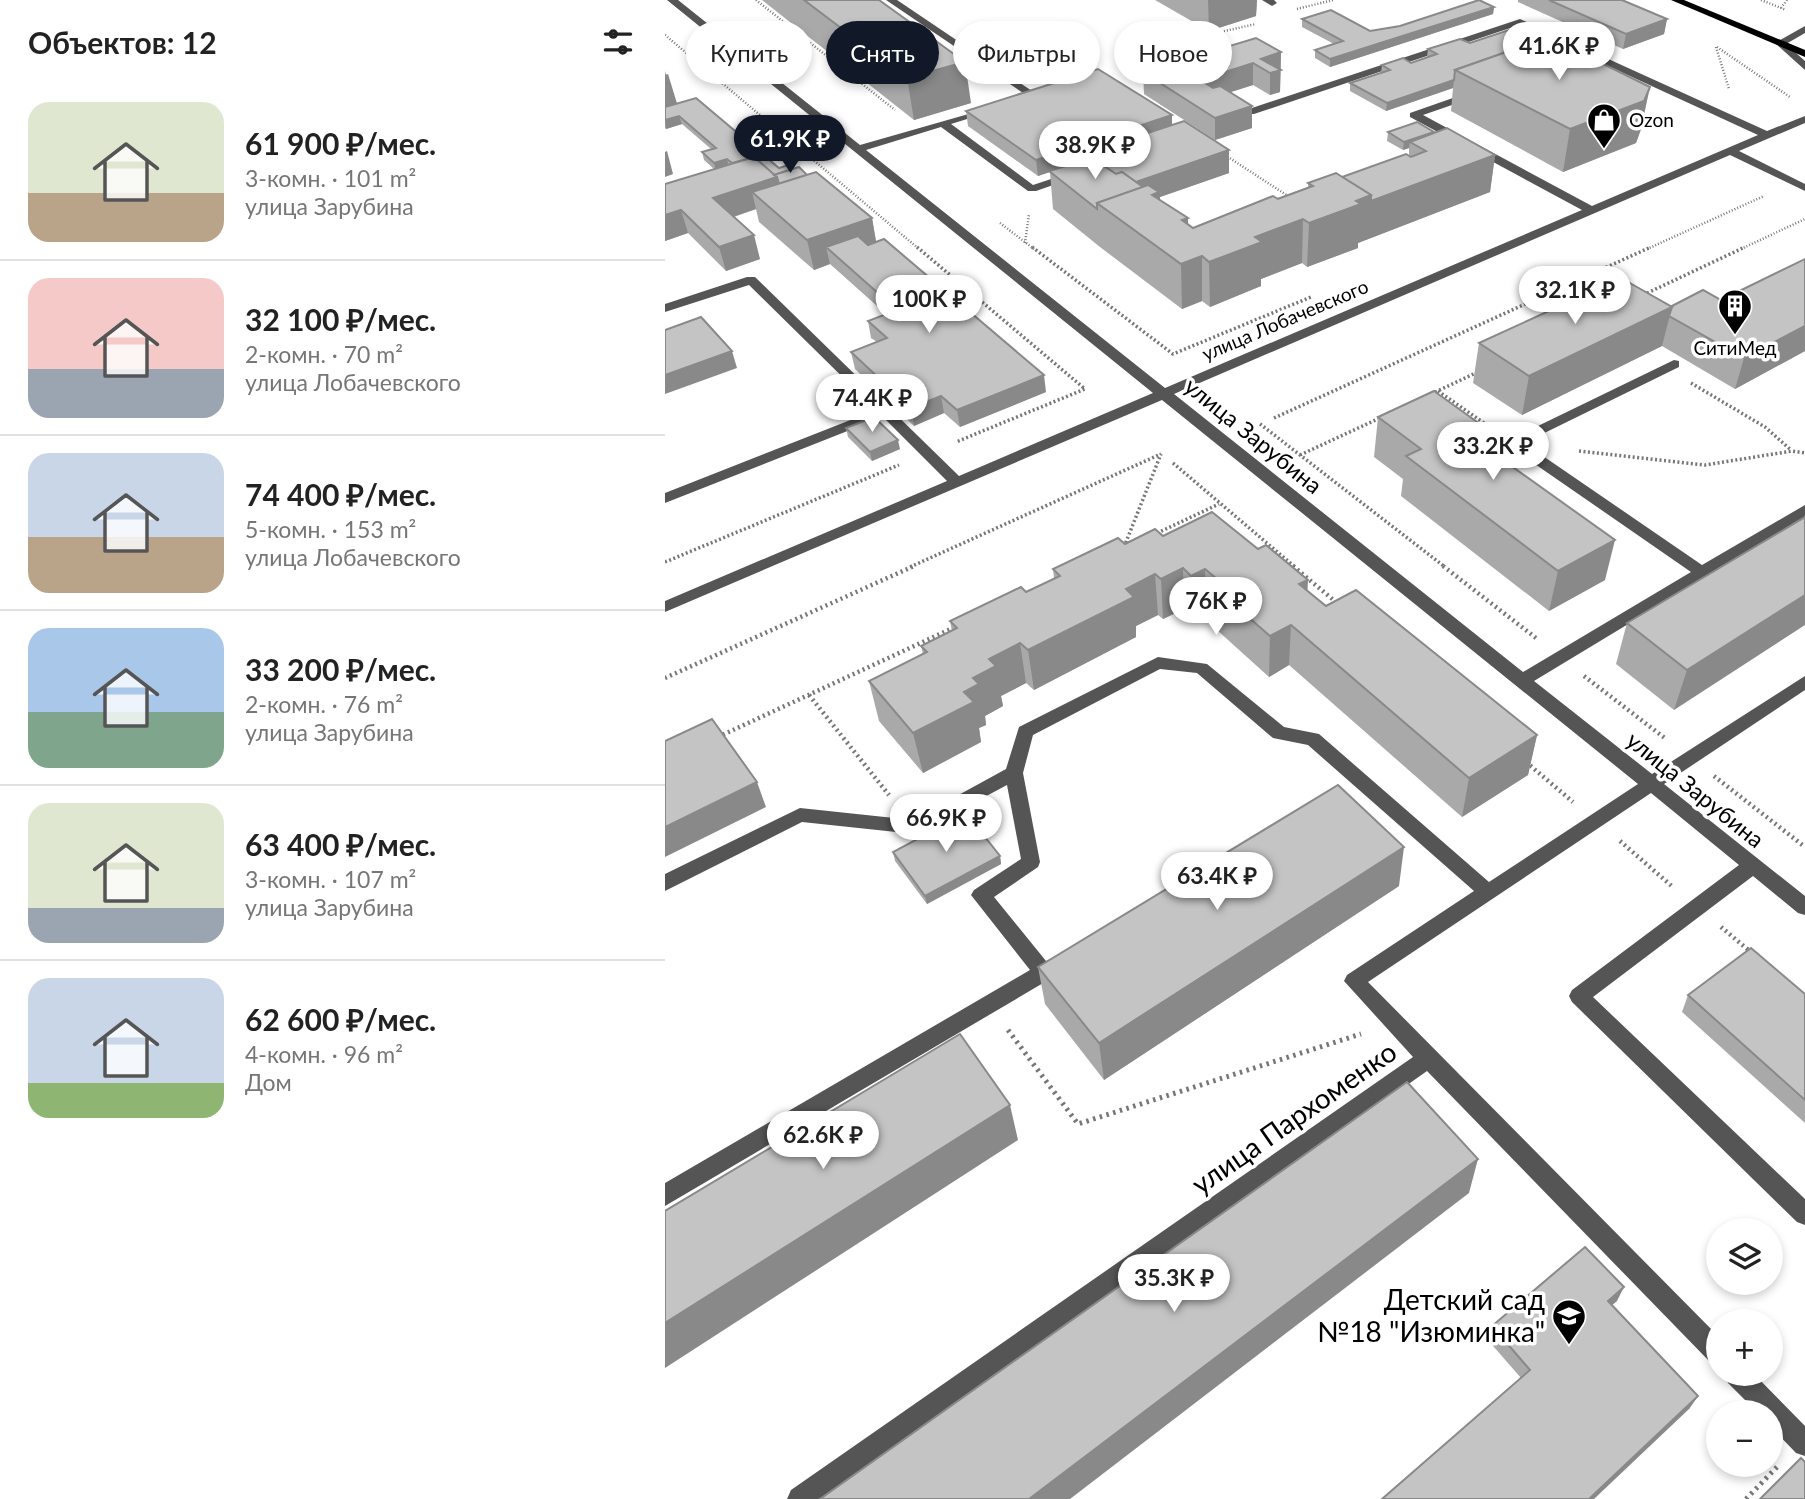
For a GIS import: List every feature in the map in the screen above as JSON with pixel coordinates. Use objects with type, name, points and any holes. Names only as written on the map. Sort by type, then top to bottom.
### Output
[{"type":"main road","points":[[1676,0],[1805,52]]},
{"type":"street","name":"улица Зарубина","points":[[672,0],[1805,907]]},
{"type":"street","points":[[891,0],[1033,95]]},
{"type":"street","points":[[1250,112],[1520,22],[1766,135]]},
{"type":"street","points":[[1805,29],[1780,43],[1805,66]]},
{"type":"street","points":[[1576,58],[1588,54]]},
{"type":"street","points":[[1489,89],[1414,115],[1591,210]]},
{"type":"street","points":[[1020,99],[1045,91]]},
{"type":"street","points":[[854,145],[911,123],[979,103]]},
{"type":"street","points":[[854,145],[1007,103]]},
{"type":"street","name":"улица Лобачевского","points":[[665,607],[1805,119]]},
{"type":"street","points":[[942,123],[1032,189],[1081,172]]},
{"type":"street","points":[[1451,147],[1464,142]]},
{"type":"street","points":[[1730,151],[1800,186]]},
{"type":"street","points":[[665,308],[751,280],[957,482]]},
{"type":"street","points":[[1670,366],[1514,443],[1702,572]]},
{"type":"street","points":[[665,498],[885,411]]},
{"type":"street","points":[[1522,680],[1805,510]]},
{"type":"street","points":[[1044,973],[981,895],[1031,862],[1014,773],[1025,731],[1158,663],[1201,668],[1279,733],[1313,739],[1488,892]]},
{"type":"street","name":"улица Пархоменко","points":[[800,1499],[1428,1058],[1355,981],[1805,682]]},
{"type":"street","points":[[665,883],[800,815],[915,827],[1014,773]]},
{"type":"street","points":[[1342,797],[1366,783]]},
{"type":"street","points":[[1753,865],[1579,996],[1805,1214]]},
{"type":"street","points":[[665,1195],[1080,952]]},
{"type":"street","points":[[1428,1058],[1706,1342]]},
{"type":"street","points":[[1749,1386],[1804,1442]]},
{"type":"path","points":[[756,0],[911,123]]},
{"type":"path","points":[[1288,11],[1333,0]]},
{"type":"path","points":[[1761,0],[1790,12]]},
{"type":"path","points":[[1781,8],[1787,0]]},
{"type":"path","points":[[1232,29],[1262,22]]},
{"type":"path","points":[[665,35],[1085,389],[665,562]]},
{"type":"path","points":[[1716,46],[1794,100]]},
{"type":"path","points":[[1224,155],[1299,202]]},
{"type":"path","points":[[1273,418],[1800,186]]},
{"type":"path","points":[[994,219],[1173,354]]},
{"type":"path","points":[[1633,299],[1805,219]]},
{"type":"path","points":[[1670,366],[1765,427],[1792,451]]},
{"type":"path","points":[[1424,397],[1486,368]]},
{"type":"path","points":[[1437,391],[1514,443]]},
{"type":"path","points":[[1300,455],[1387,414]]},
{"type":"path","points":[[1458,416],[1472,415]]},
{"type":"path","points":[[1361,426],[1389,423]]},
{"type":"path","points":[[1260,424],[1538,639]]},
{"type":"path","points":[[1568,449],[1705,465],[1792,451],[1805,453]]},
{"type":"path","points":[[665,678],[1161,454],[1123,549],[1135,543]]},
{"type":"path","points":[[1173,463],[1345,610]]},
{"type":"path","points":[[1147,538],[1219,504]]},
{"type":"path","points":[[713,739],[960,625]]},
{"type":"path","points":[[1581,673],[1668,740]]},
{"type":"path","points":[[809,695],[915,827]]},
{"type":"path","points":[[1523,760],[1576,804]]},
{"type":"path","points":[[1711,774],[1805,846]]},
{"type":"path","points":[[1618,840],[1680,892]]},
{"type":"path","points":[[1711,919],[1753,954]]},
{"type":"path","points":[[989,1005],[1078,1124],[1395,1023]]},
{"type":"path","points":[[1746,1499],[1804,1442]]},
{"type":"building","points":[[804,0],[879,0],[908,21],[832,21]]},
{"type":"building","points":[[1479,0],[1494,7],[1330,59],[1315,50],[1343,41],[1302,19],[1331,10],[1370,31],[1400,26]]},
{"type":"building","points":[[1549,0],[1622,0],[1667,19],[1626,34]]},
{"type":"building","points":[[1515,28],[1540,40],[1455,70],[1454,80],[1387,103],[1350,83],[1390,70],[1382,65],[1403,58],[1411,63],[1437,54],[1428,49],[1460,39],[1470,43]]},
{"type":"building","points":[[1555,35],[1595,54],[1599,62],[1650,87],[1644,101],[1570,129],[1455,70]]},
{"type":"building","points":[[1256,38],[1281,52],[1261,59],[1281,70],[1270,73],[1253,63],[1232,70],[1232,45]]},
{"type":"building","points":[[939,43],[953,53],[953,65],[939,69]]},
{"type":"building","points":[[1100,70],[1114,79],[1114,84],[1122,84],[1172,115],[1036,160],[966,111],[1051,84],[1100,84]]},
{"type":"building","points":[[1162,84],[1206,84],[1213,88],[1220,86],[1252,106],[1215,118]]},
{"type":"building","points":[[696,98],[779,168],[788,165],[793,169],[774,175],[754,157],[732,163],[727,159],[714,163],[702,152],[716,148],[679,116],[665,120],[665,107]]},
{"type":"building","points":[[1184,121],[1229,150],[1136,182],[1122,172],[1116,174],[1092,158],[1079,162],[1072,158]]},
{"type":"building","points":[[1417,122],[1434,132],[1404,142],[1388,132]]},
{"type":"building","points":[[1447,128],[1495,155],[1371,201],[1371,195],[1342,177],[1406,154],[1411,157],[1426,151],[1410,142]]},
{"type":"building","points":[[754,157],[777,177],[713,198],[754,235],[719,247],[681,210],[665,215],[665,184]]},
{"type":"building","points":[[1092,158],[1116,174],[1122,172],[1143,187],[1097,203],[1097,209],[1049,171]]},
{"type":"building","points":[[799,167],[807,175],[779,184],[774,175]]},
{"type":"building","points":[[816,172],[872,218],[807,240],[752,192]]},
{"type":"building","points":[[1336,173],[1371,195],[1356,201],[1361,204],[1309,223],[1303,219],[1255,237],[1262,242],[1209,262],[1202,256],[1181,264],[1097,203],[1148,185],[1159,192],[1152,195],[1188,218],[1182,220],[1193,228],[1273,196],[1278,199],[1313,186],[1308,183]]},
{"type":"building","points":[[858,236],[868,245],[884,239],[1044,375],[957,410],[941,396],[911,408],[851,352],[887,338],[868,321],[897,310],[826,247]]},
{"type":"building","points":[[1805,259],[1805,326],[1744,358],[1669,316],[1670,307],[1703,290],[1721,300]]},
{"type":"building","points":[[1621,278],[1672,307],[1529,376],[1479,343]]},
{"type":"building","points":[[701,317],[732,351],[665,375],[665,330]]},
{"type":"building","points":[[1434,391],[1484,427],[1468,435],[1615,540],[1558,571],[1406,456],[1421,449],[1378,417]]},
{"type":"building","points":[[874,417],[898,440],[870,452],[846,428]]},
{"type":"building","points":[[1212,512],[1258,549],[1266,545],[1308,580],[1299,584],[1326,606],[1356,590],[1537,735],[1469,778],[1291,625],[1270,636],[1216,589],[1224,585],[1205,569],[1191,576],[1183,568],[1161,579],[1155,574],[1126,589],[1134,597],[1028,650],[1020,643],[989,659],[996,666],[973,678],[979,684],[964,692],[974,702],[913,733],[869,681],[927,652],[921,646],[957,628],[950,621],[1021,587],[1026,592],[1060,576],[1053,569],[1118,538],[1125,544],[1155,529],[1163,536]]},
{"type":"building","points":[[1805,517],[1805,595],[1687,670],[1627,623]]},
{"type":"building","points":[[712,719],[757,782],[665,827],[665,741]]},
{"type":"building","points":[[1338,785],[1404,847],[1099,1043],[1038,967]]},
{"type":"building","points":[[966,813],[1000,856],[925,896],[893,852]]},
{"type":"building","points":[[1751,948],[1805,994],[1805,1100],[1688,995]]},
{"type":"building","points":[[960,1034],[1010,1105],[665,1323],[665,1211]]},
{"type":"building","points":[[1407,1082],[1478,1159],[1029,1499],[820,1499]]},
{"type":"building","points":[[1585,1247],[1624,1287],[1608,1301],[1698,1396],[1589,1499],[1382,1499],[1530,1370],[1492,1326]]},
{"type":"building","points":[[1801,1458],[1805,1462],[1805,1499],[1760,1499],[1783,1477]]},
{"type":"place","name":"Ozon","points":[[1604,150]]},
{"type":"place","name":"СитиМед","points":[[1735,336]]},
{"type":"place","name":"Детский сад №18 \"Изюминка\"","points":[[1569,1346]]}]
